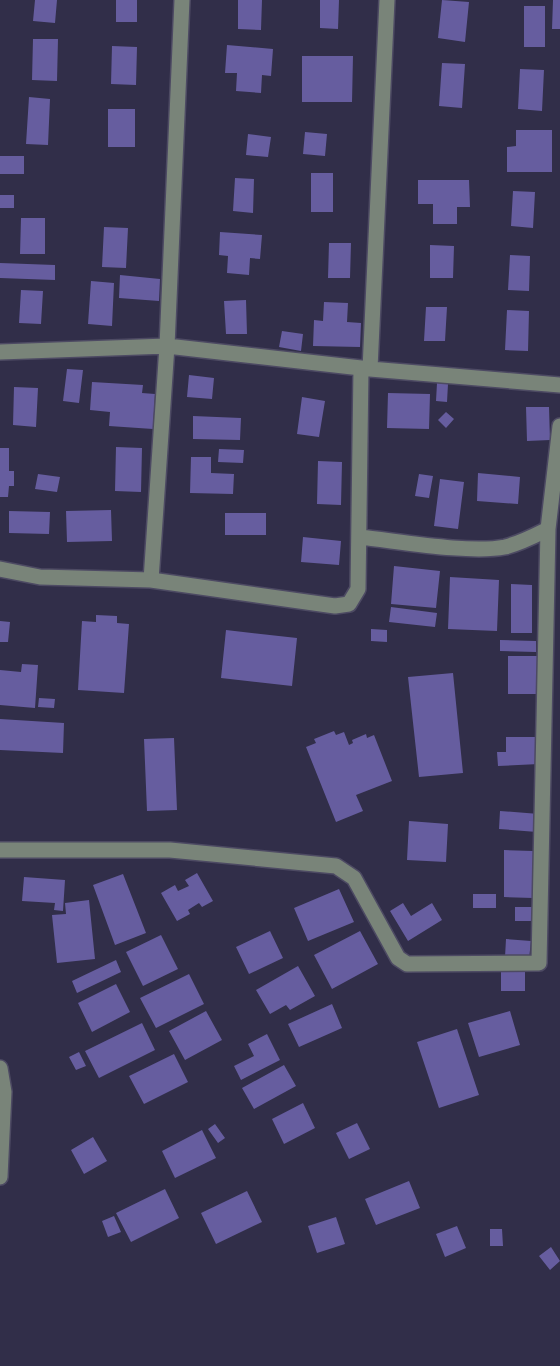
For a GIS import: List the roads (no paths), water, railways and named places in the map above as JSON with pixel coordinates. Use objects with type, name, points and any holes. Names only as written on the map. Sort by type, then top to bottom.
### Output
[{"type":"street","points":[[152,580],[167,346],[182,0]]},
{"type":"street","points":[[0,569],[40,577],[152,580],[335,606],[349,604],[358,589],[358,448],[365,369],[387,0]]},
{"type":"street","points":[[0,352],[167,346],[365,369],[560,385]]},
{"type":"street","points":[[0,850],[170,850],[336,866],[354,878],[398,958],[407,964],[539,963],[548,529],[560,426]]},
{"type":"street","points":[[359,537],[478,549],[503,547],[525,541],[548,529]]},
{"type":"street","points":[[0,1068],[4,1092],[0,1177]]}]
